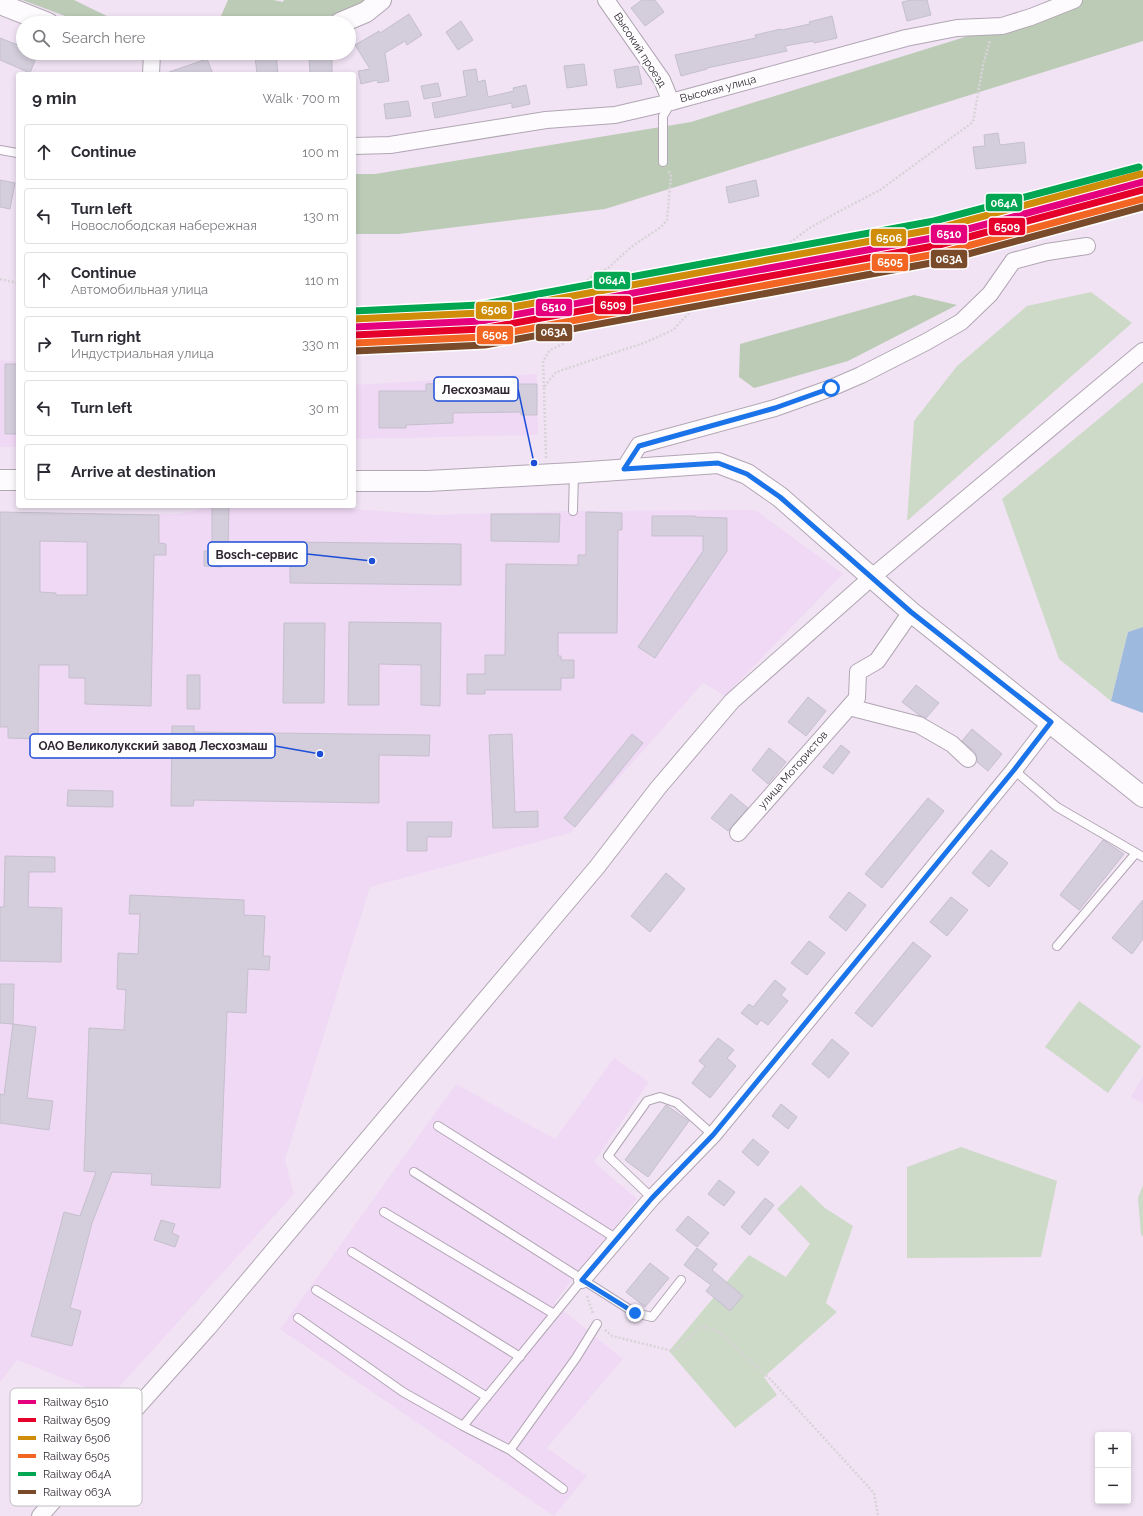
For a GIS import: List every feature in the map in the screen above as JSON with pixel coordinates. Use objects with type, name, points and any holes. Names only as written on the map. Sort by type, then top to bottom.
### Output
[{"type":"street","points":[[356,16],[366,12],[381,0]]},
{"type":"street","name":"Высокая улица","points":[[356,146],[390,145],[546,120],[616,115],[671,102],[906,38],[957,28],[1002,26],[1031,17],[1074,0]]},
{"type":"street","name":"Высокий проезд","points":[[608,1],[662,80],[671,102]]},
{"type":"street","points":[[0,4],[30,16]]},
{"type":"street","points":[[152,60],[152,72]]},
{"type":"street","points":[[624,469],[639,446],[775,408],[831,388],[926,342],[961,322],[990,294],[1013,261],[1046,252],[1087,246]]},
{"type":"street","points":[[142,1401],[224,1309],[597,867],[658,788],[732,701],[872,577],[1143,351]]},
{"type":"street","points":[[356,481],[428,481],[718,463],[747,474],[780,497],[911,612],[1051,722],[1143,797]]},
{"type":"street","points":[[0,480],[16,480]]},
{"type":"street","name":"улица Мотористов","points":[[738,833],[857,698],[858,672],[877,661],[911,612]]},
{"type":"street","points":[[848,707],[919,725],[952,744],[968,759]]},
{"type":"street","points":[[582,1280],[652,1198],[713,1135],[1014,770],[1051,722]]},
{"type":"street","points":[[40,1516],[49,1506]]},
{"type":"lane","points":[[663,162],[663,116],[671,102]]},
{"type":"lane","points":[[0,150],[16,153]]},
{"type":"lane","points":[[573,511],[574,473]]},
{"type":"lane","points":[[1014,770],[1058,807],[1140,855],[1057,946]]},
{"type":"lane","points":[[652,1198],[608,1156],[647,1101],[660,1097],[677,1103],[713,1135]]},
{"type":"lane","points":[[438,1126],[617,1239]]},
{"type":"lane","points":[[414,1172],[635,1313],[652,1317],[681,1280]]},
{"type":"lane","points":[[384,1212],[554,1314]]},
{"type":"lane","points":[[352,1252],[520,1357]]},
{"type":"lane","points":[[463,1426],[582,1280]]},
{"type":"lane","points":[[316,1290],[487,1397]]},
{"type":"lane","points":[[298,1318],[403,1392],[463,1426],[510,1450],[563,1489]]},
{"type":"lane","points":[[510,1450],[576,1358],[597,1324]]},
{"type":"path","points":[[544,387],[556,372],[644,343],[673,330],[705,296],[770,258],[808,229],[880,190],[973,122],[983,65],[994,26]]},
{"type":"path","points":[[547,474],[544,361],[550,350],[563,344],[567,331],[565,319],[589,278],[608,268],[630,247],[661,227],[667,220],[671,176],[663,162]]},
{"type":"path","points":[[356,317],[444,314],[578,297],[997,212],[1143,174]]},
{"type":"path","points":[[0,279],[16,283]]},
{"type":"path","points":[[582,1280],[597,1324],[612,1336],[673,1352],[703,1326],[719,1332],[772,1381],[874,1493],[878,1516]]},
{"type":"shaded area","points":[[0,360],[16,362],[16,447],[0,447]]},
{"type":"shaded area","points":[[537,374],[538,435],[356,439],[356,385]]},
{"type":"shaded area","points":[[204,508],[341,508],[434,515],[573,511],[755,510],[843,574],[725,696],[703,683],[570,833],[370,887],[285,1160],[294,1194],[118,1388],[87,1388],[17,1360],[0,1382],[0,512],[66,513],[66,521],[81,521],[81,513],[179,514]]},
{"type":"shaded area","points":[[614,1058],[649,1082],[594,1162],[637,1199],[554,1303],[623,1359],[547,1448],[587,1476],[554,1516],[280,1329],[456,1084],[555,1139]]},
{"type":"shaded area","points":[[1143,1076],[1143,1104],[1131,1097]]},
{"type":"green space","points":[[22,0],[74,0],[107,16],[65,16]]},
{"type":"green space","points":[[228,0],[273,0],[283,2],[284,0],[370,0],[337,16],[221,16]]},
{"type":"green space","points":[[1084,0],[1143,0],[1143,41],[605,209],[399,234],[356,234],[356,174],[375,174],[691,122]]},
{"type":"green space","points":[[1091,292],[1132,323],[907,521],[914,421],[957,366],[1027,306]]},
{"type":"green space","points":[[914,295],[957,305],[848,361],[754,388],[739,377],[740,344]]},
{"type":"green space","points":[[1143,382],[1143,627],[1128,632],[1111,701],[1059,659],[1002,499]]},
{"type":"green space","points":[[1079,1001],[1141,1046],[1108,1093],[1045,1047]]},
{"type":"green space","points":[[961,1147],[1057,1181],[1041,1257],[907,1258],[907,1167]]},
{"type":"green space","points":[[801,1185],[825,1208],[853,1226],[826,1303],[837,1312],[764,1377],[777,1395],[735,1428],[669,1351],[749,1255],[786,1277],[810,1244],[777,1209]]},
{"type":"green space","points":[[1143,1185],[1143,1236],[1141,1235],[1138,1198]]},
{"type":"water","points":[[1143,627],[1143,713],[1111,701],[1128,632]]},
{"type":"building","points":[[642,0],[655,0],[664,12],[645,26],[631,8]]},
{"type":"building","points":[[911,0],[927,0],[931,15],[907,21],[902,2]]},
{"type":"building","points":[[409,14],[422,35],[407,45],[405,41],[385,53],[389,81],[378,83],[377,80],[361,84],[358,71],[370,69],[356,44],[379,31],[380,33]]},
{"type":"building","points":[[832,16],[837,38],[814,43],[813,41],[785,46],[787,51],[707,68],[681,76],[675,55],[756,38],[755,35],[810,24],[809,22]]},
{"type":"building","points":[[461,21],[473,40],[458,50],[446,32]]},
{"type":"building","points":[[0,38],[16,44],[16,60],[35,60],[30,72],[28,72],[0,60]]},
{"type":"building","points":[[207,60],[212,72],[169,72]]},
{"type":"building","points":[[255,60],[277,60],[278,72],[257,72]]},
{"type":"building","points":[[309,60],[332,60],[332,72],[310,72]]},
{"type":"building","points":[[584,64],[587,85],[567,88],[564,66]]},
{"type":"building","points":[[638,66],[642,84],[617,88],[614,70]]},
{"type":"building","points":[[476,69],[478,82],[485,80],[488,97],[514,91],[513,88],[526,85],[530,104],[512,108],[512,103],[435,118],[432,103],[467,96],[463,71]]},
{"type":"building","points":[[438,83],[441,96],[424,99],[421,86]]},
{"type":"building","points":[[408,101],[411,116],[386,119],[384,104]]},
{"type":"building","points":[[998,133],[1000,145],[1024,142],[1026,163],[976,169],[973,147],[985,146],[984,135]]},
{"type":"building","points":[[0,180],[15,183],[10,209],[0,207]]},
{"type":"building","points":[[756,180],[759,196],[729,203],[726,187]]},
{"type":"building","points":[[5,364],[16,364],[16,434],[5,434]]},
{"type":"building","points":[[502,378],[502,384],[537,384],[537,415],[521,415],[521,412],[453,413],[453,423],[406,425],[406,428],[379,428],[379,391],[426,391],[426,384],[471,382],[471,379]]},
{"type":"building","points":[[212,508],[229,508],[228,551],[222,551],[222,567],[204,566],[204,551],[218,551],[212,550]]},
{"type":"building","points":[[0,512],[159,515],[159,543],[166,544],[166,555],[154,555],[151,706],[85,704],[85,678],[69,678],[69,665],[39,665],[38,739],[8,738],[8,727],[0,727]],"holes":[[[40,541],[87,542],[87,595],[56,595],[56,593],[40,592]]]},
{"type":"building","points":[[586,512],[622,513],[622,530],[618,530],[617,633],[558,633],[558,656],[561,656],[561,660],[574,660],[574,678],[561,678],[561,690],[485,690],[485,694],[467,694],[467,674],[485,674],[485,655],[505,655],[506,564],[578,565],[578,555],[586,555]]},
{"type":"building","points":[[491,514],[560,514],[559,542],[491,541]]},
{"type":"building","points":[[652,516],[727,518],[727,551],[655,658],[638,647],[703,551],[703,536],[652,536]]},
{"type":"building","points":[[290,542],[461,544],[461,585],[290,583]]},
{"type":"building","points":[[349,622],[441,623],[440,706],[421,705],[421,665],[379,664],[379,705],[348,705]]},
{"type":"building","points":[[284,623],[325,623],[324,703],[283,703]]},
{"type":"building","points":[[187,675],[200,675],[200,709],[187,709]]},
{"type":"building","points":[[916,685],[939,703],[926,718],[919,715],[902,702]]},
{"type":"building","points":[[808,697],[826,711],[806,736],[788,722]]},
{"type":"building","points":[[172,726],[194,726],[194,732],[430,735],[429,756],[379,755],[379,803],[194,800],[193,806],[171,806]]},
{"type":"building","points":[[972,729],[1002,754],[988,771],[977,762],[975,752],[962,741]]},
{"type":"building","points":[[512,734],[515,812],[538,811],[538,827],[493,828],[489,735]]},
{"type":"building","points":[[632,734],[643,743],[575,827],[564,818]]},
{"type":"building","points":[[841,745],[850,752],[833,774],[823,767]]},
{"type":"building","points":[[769,748],[786,762],[768,784],[752,770]]},
{"type":"building","points":[[68,790],[113,791],[113,807],[67,806]]},
{"type":"building","points":[[731,794],[748,808],[728,831],[711,818]]},
{"type":"building","points":[[928,798],[944,811],[882,888],[865,874]]},
{"type":"building","points":[[407,822],[452,822],[451,837],[427,837],[427,851],[407,851]]},
{"type":"building","points":[[1103,840],[1124,854],[1079,910],[1060,895]]},
{"type":"building","points":[[991,850],[1008,863],[989,887],[972,873]]},
{"type":"building","points":[[5,856],[55,857],[55,872],[29,872],[28,907],[62,908],[61,962],[0,961],[0,907],[4,907]]},
{"type":"building","points":[[666,873],[685,889],[650,932],[631,916]]},
{"type":"building","points":[[849,892],[866,905],[846,931],[829,917]]},
{"type":"building","points":[[130,895],[244,900],[244,915],[265,916],[263,956],[270,956],[269,970],[248,969],[246,1013],[227,1012],[220,1188],[151,1185],[152,1174],[112,1172],[92,1223],[70,1308],[81,1311],[72,1346],[31,1336],[64,1212],[80,1216],[96,1172],[84,1171],[89,1028],[124,1030],[126,990],[117,989],[118,953],[138,954],[140,914],[129,914]]},
{"type":"building","points":[[951,897],[968,910],[947,936],[930,922]]},
{"type":"building","points":[[1143,900],[1143,939],[1132,954],[1112,938]]},
{"type":"building","points":[[809,941],[825,953],[807,975],[791,963]]},
{"type":"building","points":[[913,942],[931,956],[872,1027],[855,1013]]},
{"type":"building","points":[[775,980],[786,989],[781,995],[788,1001],[768,1025],[761,1020],[757,1025],[741,1013],[749,1004],[753,1007]]},
{"type":"building","points":[[0,984],[14,984],[13,1024],[0,1023]]},
{"type":"building","points":[[13,1024],[36,1027],[27,1098],[53,1101],[49,1130],[0,1123],[0,1094],[4,1095]]},
{"type":"building","points":[[718,1038],[734,1050],[727,1058],[736,1066],[710,1098],[692,1083],[705,1066],[699,1061]]},
{"type":"building","points":[[832,1039],[849,1053],[829,1078],[812,1064]]},
{"type":"building","points":[[781,1104],[797,1117],[788,1129],[772,1116]]},
{"type":"building","points":[[666,1105],[689,1121],[648,1177],[625,1160]]},
{"type":"building","points":[[753,1139],[769,1152],[758,1166],[742,1152]]},
{"type":"building","points":[[719,1180],[735,1192],[724,1206],[708,1194]]},
{"type":"building","points":[[765,1198],[774,1205],[750,1235],[741,1227]]},
{"type":"building","points":[[688,1216],[709,1233],[697,1247],[676,1230]]},
{"type":"building","points":[[161,1220],[175,1224],[172,1233],[179,1236],[175,1247],[154,1240]]},
{"type":"building","points":[[697,1248],[717,1264],[712,1270],[743,1296],[730,1311],[706,1291],[711,1285],[684,1265]]},
{"type":"building","points":[[650,1263],[669,1278],[645,1307],[626,1292]]},
{"type":"rail line","name":"064А","points":[[356,311],[479,305],[934,221],[1139,167]]},
{"type":"rail line","name":"6506","points":[[356,319],[480,313],[936,229],[1141,174]]},
{"type":"rail line","name":"6510","points":[[356,327],[481,321],[938,237],[1143,182]]},
{"type":"rail line","name":"6509","points":[[356,335],[482,329],[939,245],[1143,190]]},
{"type":"rail line","name":"6505","points":[[356,343],[484,337],[941,253],[1143,199]]},
{"type":"rail line","name":"063А","points":[[356,351],[485,345],[942,261],[1143,207]]},
{"type":"place","name":"Лесхозмаш","points":[[534,463]]},
{"type":"place","name":"Bosch-сервис","points":[[372,561]]},
{"type":"place","name":"ОАО Великолукский завод Лесхозмаш","points":[[320,754]]},
{"type":"route","points":[[635,1313],[582,1280],[652,1198],[713,1135],[1014,770],[1051,722],[911,612],[780,497],[747,474],[718,463],[624,469],[639,446],[775,408],[831,388]]}]
